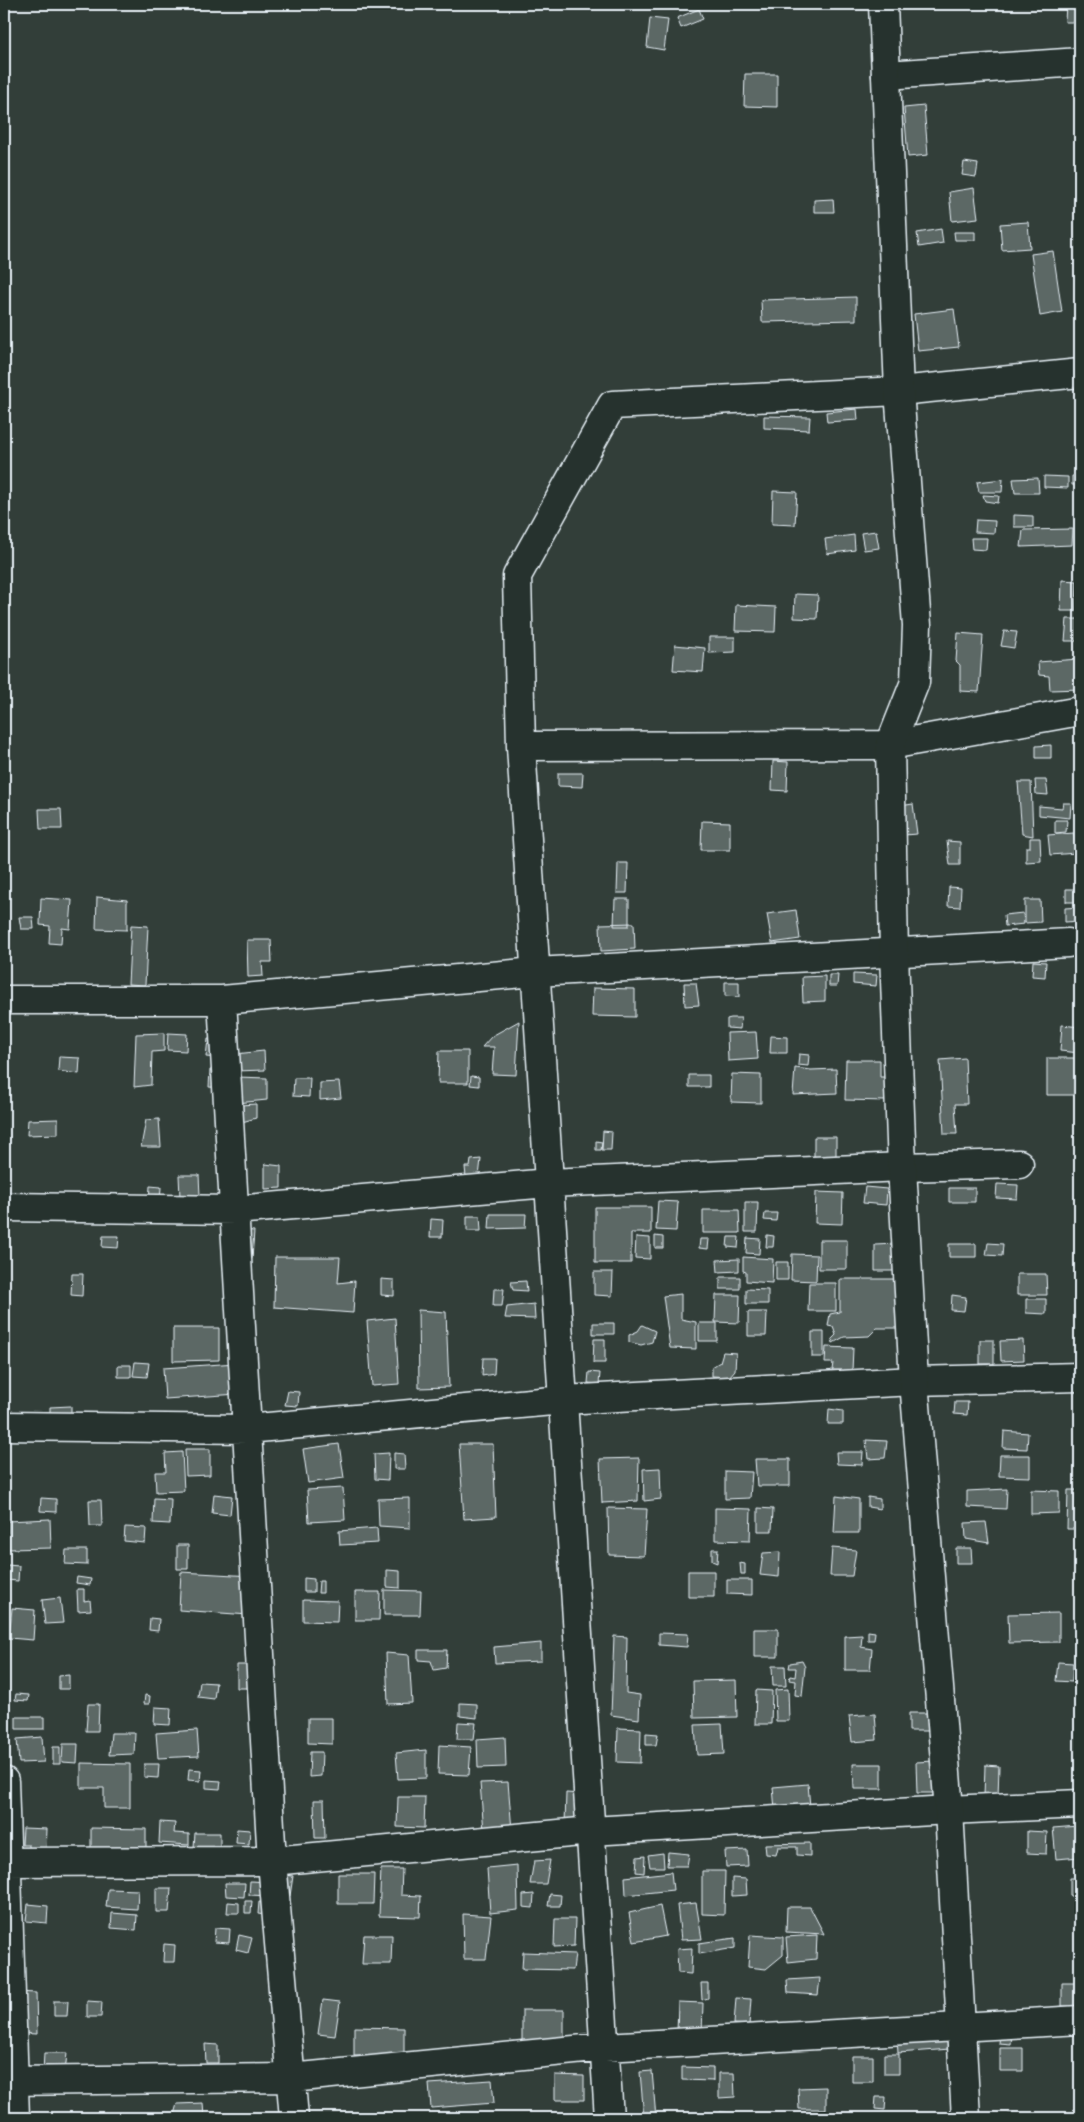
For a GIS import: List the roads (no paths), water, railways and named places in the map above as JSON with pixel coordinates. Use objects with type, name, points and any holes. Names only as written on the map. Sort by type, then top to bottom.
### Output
[{"type":"street","points":[[883,4],[900,391],[916,635],[915,682],[890,745],[894,953],[902,1167],[914,1381],[949,1810],[966,2118]]},
{"type":"street","points":[[886,75],[1080,62]]},
{"type":"street","points":[[609,2118],[521,746],[517,576],[612,405],[900,391],[1080,373]]},
{"type":"street","points":[[521,746],[890,745],[1080,711]]},
{"type":"street","points":[[4,1000],[222,1000],[535,972],[1068,943]]},
{"type":"street","points":[[222,1000],[272,1861],[294,2118]]},
{"type":"street","points":[[4,1207],[235,1210],[549,1183],[902,1167],[1019,1164]]},
{"type":"street","points":[[4,1426],[247,1429],[563,1400],[914,1381],[1080,1377]]},
{"type":"street","points":[[4,1781],[9,2080],[15,2118]]},
{"type":"street","points":[[5,1862],[272,1861],[591,1831],[1080,1804]]},
{"type":"street","points":[[9,2080],[291,2078],[605,2047],[960,2025],[1080,2020]]}]
